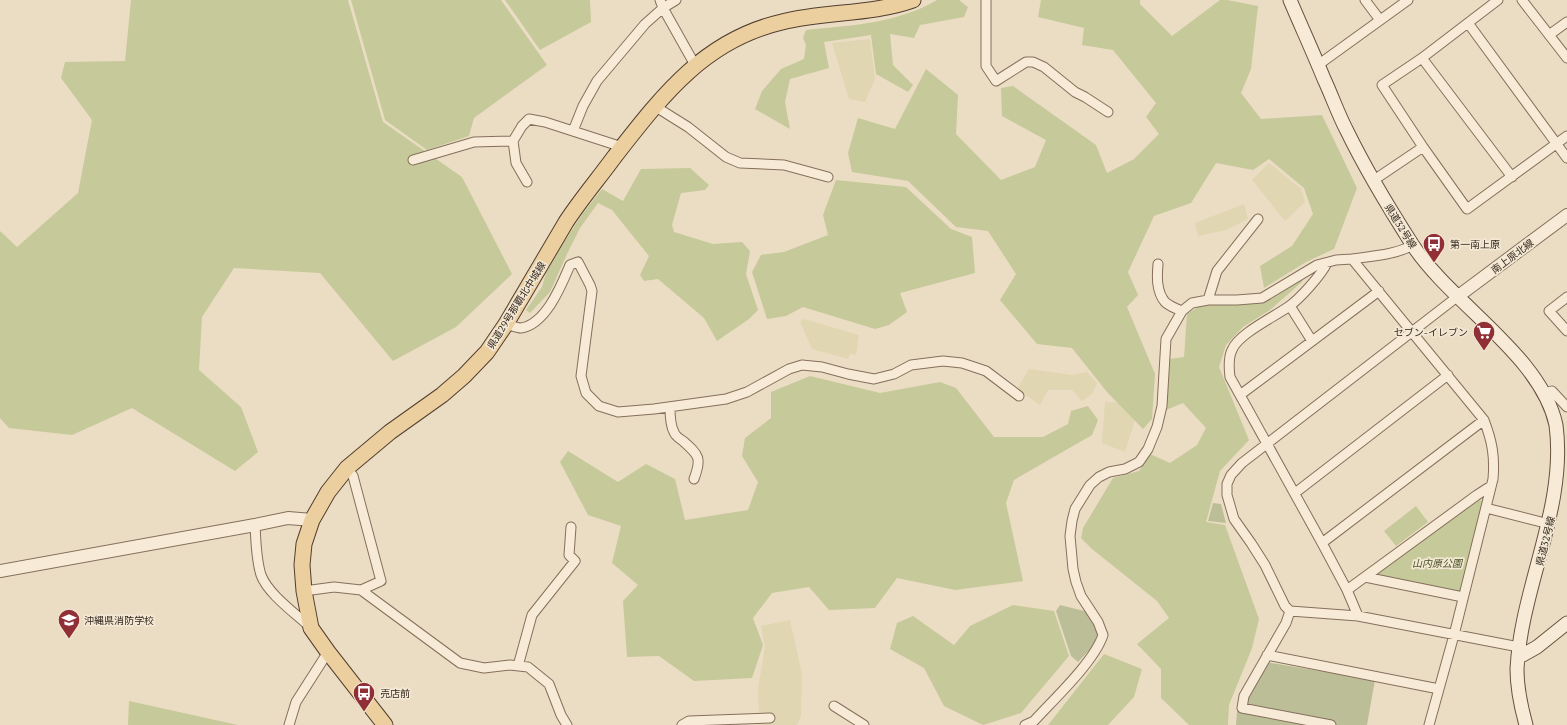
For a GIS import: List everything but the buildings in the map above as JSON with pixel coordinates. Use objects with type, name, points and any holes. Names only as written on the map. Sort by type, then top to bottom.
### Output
[{"type":"main road","name":"県道29号那覇北中城線","points":[[385,725],[311,628],[304,591],[302,564],[303,552],[312,520],[328,492],[347,468],[390,432],[442,395],[464,376],[487,352],[506,324],[571,214],[621,148],[683,76],[695,65],[726,43],[769,25],[799,19],[867,11],[889,7],[913,0]]},
{"type":"main road","name":"県道32号線","points":[[1290,0],[1346,130],[1413,245],[1430,268],[1520,359],[1561,422],[1559,448],[1560,463],[1556,492],[1519,652],[1518,685],[1526,725]]},
{"type":"main road","points":[[1519,652],[1537,647],[1567,624]]},
{"type":"street","points":[[573,132],[583,106],[597,81],[662,4],[676,0]]},
{"type":"street","points":[[986,0],[986,66],[996,82],[1026,62],[1034,62],[1044,67],[1075,92],[1108,112]]},
{"type":"street","points":[[1365,0],[1380,20]]},
{"type":"street","points":[[1318,65],[1408,0]]},
{"type":"street","points":[[1498,0],[1422,58],[1382,85],[1467,210],[1567,136]]},
{"type":"street","points":[[1522,0],[1567,58]]},
{"type":"street","points":[[662,4],[695,65]]},
{"type":"street","points":[[1549,35],[1567,22]]},
{"type":"street","points":[[1468,23],[1567,158]]},
{"type":"street","points":[[1422,58],[1512,177]]},
{"type":"street","points":[[656,107],[688,127],[726,157],[740,163],[784,166],[828,177]]},
{"type":"street","points":[[527,182],[516,163],[513,141],[522,126],[529,120],[545,122],[616,145],[621,148]]},
{"type":"street","points":[[413,160],[474,142],[513,141]]},
{"type":"street","points":[[1374,180],[1423,147]]},
{"type":"street","name":"南上原北線","points":[[1458,297],[1567,215]]},
{"type":"street","points":[[1208,300],[1217,271],[1258,219]]},
{"type":"street","points":[[1025,725],[1034,721],[1085,665],[1100,644],[1103,634],[1098,622],[1081,596],[1072,569],[1070,536],[1072,521],[1075,509],[1090,485],[1099,477],[1109,472],[1125,469],[1139,462],[1148,449],[1157,427],[1162,406],[1166,339],[1182,311],[1192,303],[1208,300],[1262,298],[1317,265],[1336,260],[1352,259],[1405,249],[1413,245]]},
{"type":"street","points":[[1352,259],[1484,420],[1491,438],[1494,461],[1491,486],[1454,635],[1429,725]]},
{"type":"street","points":[[506,324],[520,328],[534,322],[549,308],[570,265],[578,262],[592,291],[581,376],[586,393],[599,406],[618,412],[670,407],[726,399],[747,392],[789,369],[802,365],[822,367],[874,379],[894,374],[910,365],[943,360],[962,363],[986,371],[1019,396]]},
{"type":"street","points":[[1327,263],[1323,272],[1290,306],[1241,338],[1232,349],[1229,365],[1230,377],[1322,543],[1347,590],[1358,616]]},
{"type":"street","points":[[1158,264],[1157,279],[1165,302],[1182,311]]},
{"type":"street","points":[[1240,395],[1379,291]]},
{"type":"street","points":[[1458,297],[1242,463],[1231,475],[1227,495],[1234,519],[1265,565],[1285,606],[1290,610],[1358,616],[1454,635],[1519,652]]},
{"type":"street","points":[[1567,298],[1549,312],[1567,331]]},
{"type":"street","points":[[1290,306],[1312,341]]},
{"type":"street","points":[[1295,493],[1448,375]]},
{"type":"street","points":[[1543,393],[1552,391],[1567,407]]},
{"type":"street","points":[[670,407],[671,423],[674,434],[695,452],[699,459],[699,466],[694,479]]},
{"type":"street","points":[[1322,543],[1484,420]]},
{"type":"street","points":[[347,468],[354,476],[381,581],[360,590]]},
{"type":"street","points":[[1347,590],[1491,486]]},
{"type":"street","points":[[1486,508],[1549,524]]},
{"type":"street","points":[[0,571],[288,518],[312,520]]},
{"type":"street","points":[[255,525],[257,556],[262,576],[268,587],[311,628]]},
{"type":"street","points":[[518,666],[532,615],[575,562],[569,554],[571,527]]},
{"type":"street","points":[[1365,577],[1463,597]]},
{"type":"street","points":[[304,591],[334,587],[360,590],[460,663],[484,668],[510,665],[528,667],[549,684],[561,715],[567,725]]},
{"type":"street","points":[[1290,610],[1286,623],[1244,696],[1242,708],[1331,725]]},
{"type":"street","points":[[289,725],[296,702],[328,652]]},
{"type":"street","points":[[1267,655],[1439,689]]},
{"type":"street","points":[[834,706],[864,725]]},
{"type":"street","points":[[682,725],[689,722],[770,718]]},
{"type":"shaded area","points":[[870,39],[875,79],[865,102],[849,99],[832,43]]},
{"type":"shaded area","points":[[1269,163],[1301,189],[1305,202],[1285,221],[1252,180]]},
{"type":"shaded area","points":[[1244,204],[1248,219],[1226,230],[1198,236],[1195,223]]},
{"type":"shaded area","points":[[804,319],[859,335],[856,355],[850,354],[848,359],[812,349],[800,322]]},
{"type":"shaded area","points":[[1029,369],[1072,375],[1087,372],[1097,383],[1092,394],[1082,401],[1072,390],[1048,390],[1040,405],[1017,389]]},
{"type":"shaded area","points":[[1105,402],[1130,403],[1137,414],[1125,452],[1102,443]]},
{"type":"shaded area","points":[[790,620],[802,674],[801,716],[797,725],[757,725],[759,715],[758,689],[765,646],[761,626]]},
{"type":"green space","points":[[131,0],[348,0],[383,122],[462,177],[512,274],[456,327],[393,361],[320,273],[234,268],[202,317],[199,370],[241,407],[258,452],[235,471],[132,408],[72,435],[9,428],[0,418],[0,231],[17,247],[78,193],[92,120],[61,78],[65,62],[125,61]]},
{"type":"green space","points":[[351,0],[501,0],[547,65],[474,118],[469,136],[427,150],[385,120]]},
{"type":"green space","points":[[505,0],[590,0],[591,22],[540,50]]},
{"type":"green space","points":[[937,0],[959,0],[968,7],[964,17],[920,25],[914,38],[890,34],[893,65],[913,85],[908,92],[876,74],[871,35],[824,42],[829,68],[790,79],[785,102],[790,129],[755,109],[762,91],[781,69],[804,59],[806,45],[803,38],[806,30],[857,25],[890,19],[921,8]]},
{"type":"green space","points":[[1041,0],[1140,0],[1140,4],[1172,36],[1220,0],[1258,6],[1251,69],[1241,93],[1261,119],[1322,115],[1357,188],[1334,249],[1306,262],[1264,288],[1260,266],[1292,246],[1313,214],[1304,188],[1269,159],[1253,170],[1216,163],[1191,203],[1154,216],[1128,272],[1138,295],[1127,307],[1155,374],[1152,419],[1143,429],[1107,392],[1072,348],[1037,344],[1000,300],[1016,274],[988,231],[956,227],[908,181],[852,172],[848,153],[858,118],[895,129],[926,69],[958,95],[956,134],[1001,180],[1035,167],[1046,140],[1002,116],[1001,88],[1013,86],[1096,145],[1107,173],[1134,159],[1159,134],[1146,117],[1156,103],[1113,50],[1082,45],[1084,28],[1038,17]]},
{"type":"green space","points":[[690,168],[709,185],[705,190],[681,193],[672,225],[674,232],[713,244],[742,242],[750,251],[746,274],[758,310],[749,319],[717,341],[704,318],[658,279],[644,281],[640,275],[649,256],[612,210],[598,203],[580,228],[550,292],[530,313],[526,310],[542,287],[546,273],[564,242],[583,213],[602,189],[623,201],[641,169]]},
{"type":"green space","points":[[836,180],[906,187],[951,229],[972,237],[975,273],[900,293],[907,312],[889,325],[875,329],[803,307],[786,316],[767,319],[752,272],[761,255],[784,252],[828,235],[823,215]]},
{"type":"green space","points":[[1300,279],[1303,281],[1270,310],[1243,327],[1226,345],[1219,367],[1249,440],[1220,471],[1206,522],[1225,525],[1259,619],[1252,648],[1229,705],[1228,725],[1189,725],[1161,698],[1161,669],[1137,644],[1169,618],[1157,601],[1092,549],[1081,538],[1083,528],[1113,478],[1139,471],[1150,454],[1170,463],[1197,445],[1206,428],[1183,403],[1166,410],[1170,359],[1184,357],[1187,314],[1200,306],[1224,303],[1249,303]]},
{"type":"green space","points":[[810,376],[880,393],[940,382],[956,388],[994,437],[1043,437],[1068,424],[1071,411],[1088,406],[1098,420],[1092,435],[1014,480],[1006,503],[1023,581],[955,590],[897,578],[875,608],[829,610],[809,587],[772,593],[753,618],[763,645],[752,678],[694,681],[659,656],[627,657],[623,601],[638,585],[612,563],[621,526],[588,515],[560,462],[568,451],[618,482],[646,464],[675,479],[685,520],[748,510],[758,482],[742,456],[745,438],[771,418],[771,392]]},
{"type":"green space","name":"山内原公園","points":[[1479,499],[1483,502],[1460,597],[1365,577]]},
{"type":"green space","points":[[1213,503],[1221,504],[1226,523],[1208,521]]},
{"type":"green space","points":[[1416,506],[1428,522],[1396,546],[1384,531]]},
{"type":"green space","points":[[1013,605],[1054,611],[1069,656],[1021,713],[983,725],[944,706],[924,668],[890,649],[897,623],[913,616],[954,645],[970,626]]},
{"type":"green space","points":[[1060,605],[1088,612],[1099,633],[1096,643],[1078,662],[1071,656],[1056,611]]},
{"type":"green space","points":[[1104,654],[1142,669],[1134,697],[1108,725],[1048,725]]},
{"type":"green space","points":[[1266,662],[1375,680],[1367,725],[1236,725],[1237,711]]},
{"type":"green space","points":[[129,701],[238,725],[128,725]]},
{"type":"place","name":"第一南上原","points":[[1434,264]]},
{"type":"place","name":"セブン-イレブン","points":[[1484,352]]},
{"type":"place","name":"沖縄県消防学校","points":[[69,640]]},
{"type":"place","name":"売店前","points":[[364,712]]}]
